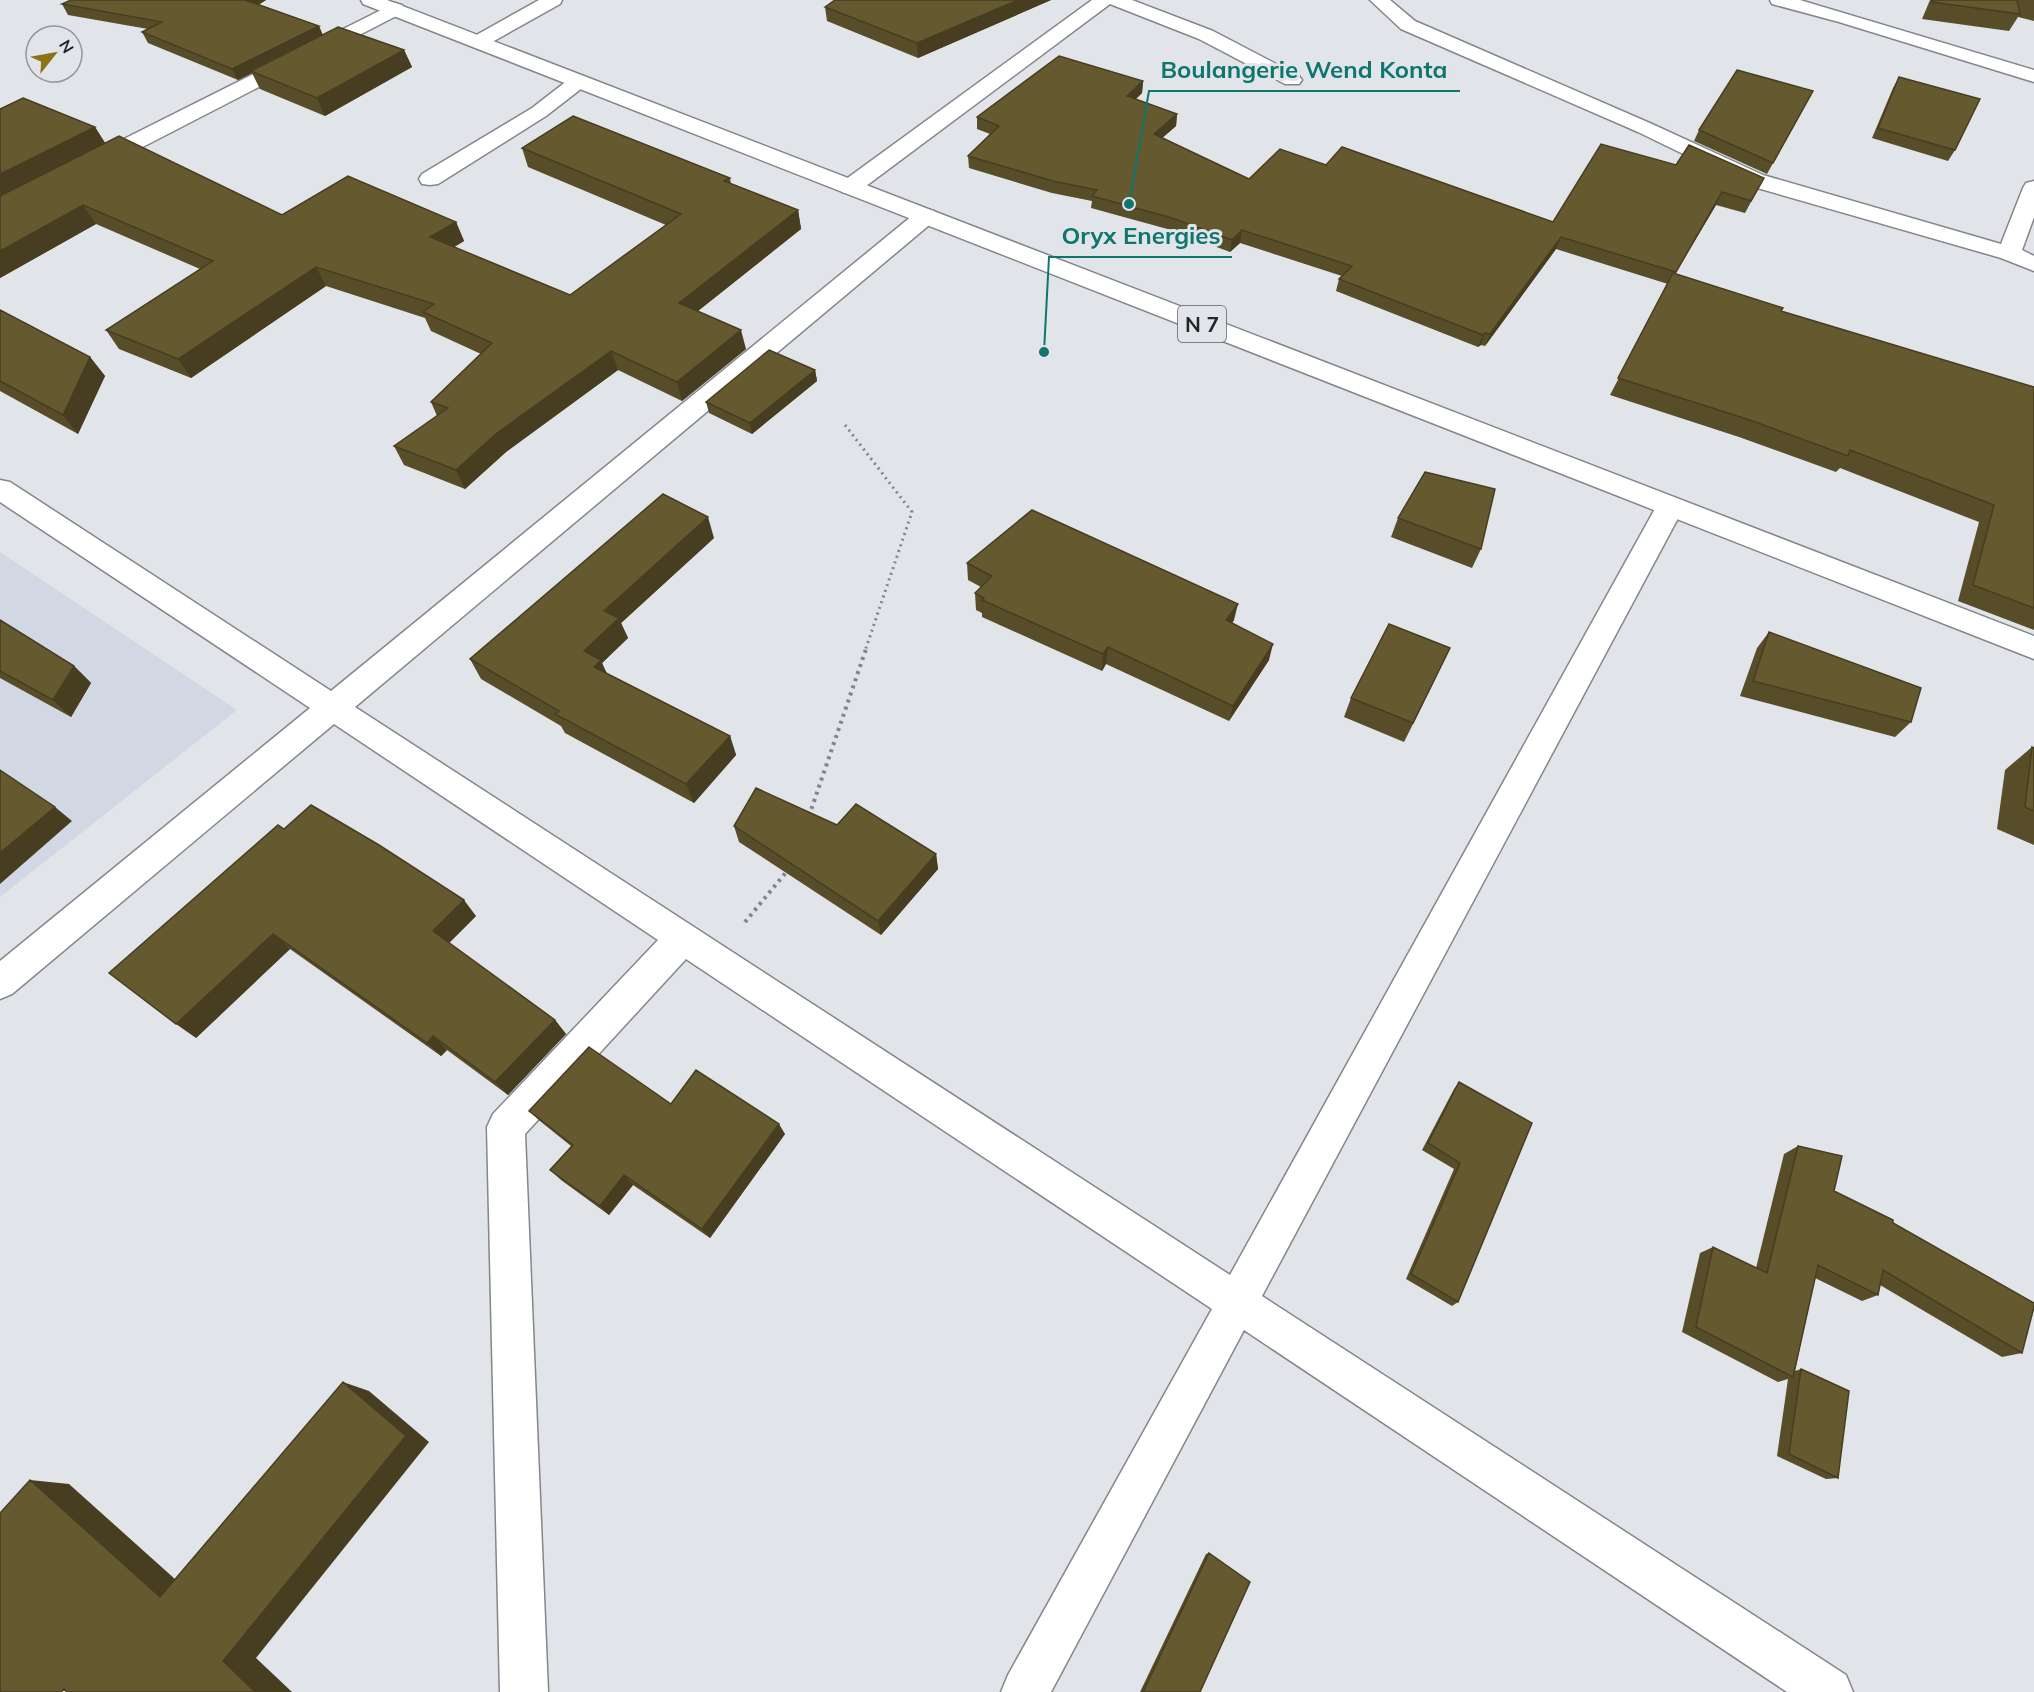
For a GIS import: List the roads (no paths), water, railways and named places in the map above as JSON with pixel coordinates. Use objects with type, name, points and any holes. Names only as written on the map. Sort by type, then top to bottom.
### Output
[{"type":"main road","name":"N 7","points":[[370,0],[2034,648]]},
{"type":"main road","points":[[478,42],[553,0]]},
{"type":"main road","points":[[850,187],[1104,0]]},
{"type":"main road","points":[[1115,0],[1206,34],[1292,80]]},
{"type":"main road","points":[[1380,0],[1408,25],[1634,123],[1755,180],[2009,253],[2034,264]]},
{"type":"main road","points":[[1779,0],[1846,18],[2034,76]]},
{"type":"main road","points":[[75,173],[395,9]]},
{"type":"main road","points":[[430,178],[538,112],[579,81]]},
{"type":"main road","points":[[2009,253],[2034,188]]},
{"type":"main road","points":[[0,983],[926,216]]},
{"type":"main road","points":[[0,489],[1829,1692]]},
{"type":"main road","points":[[1025,1692],[1670,507]]},
{"type":"main road","points":[[524,1692],[506,1128],[699,949]]},
{"type":"place","name":"Boulangerie Wend Konta","points":[[1129,204]]},
{"type":"place","name":"Oryx Energies","points":[[1044,352]]}]
